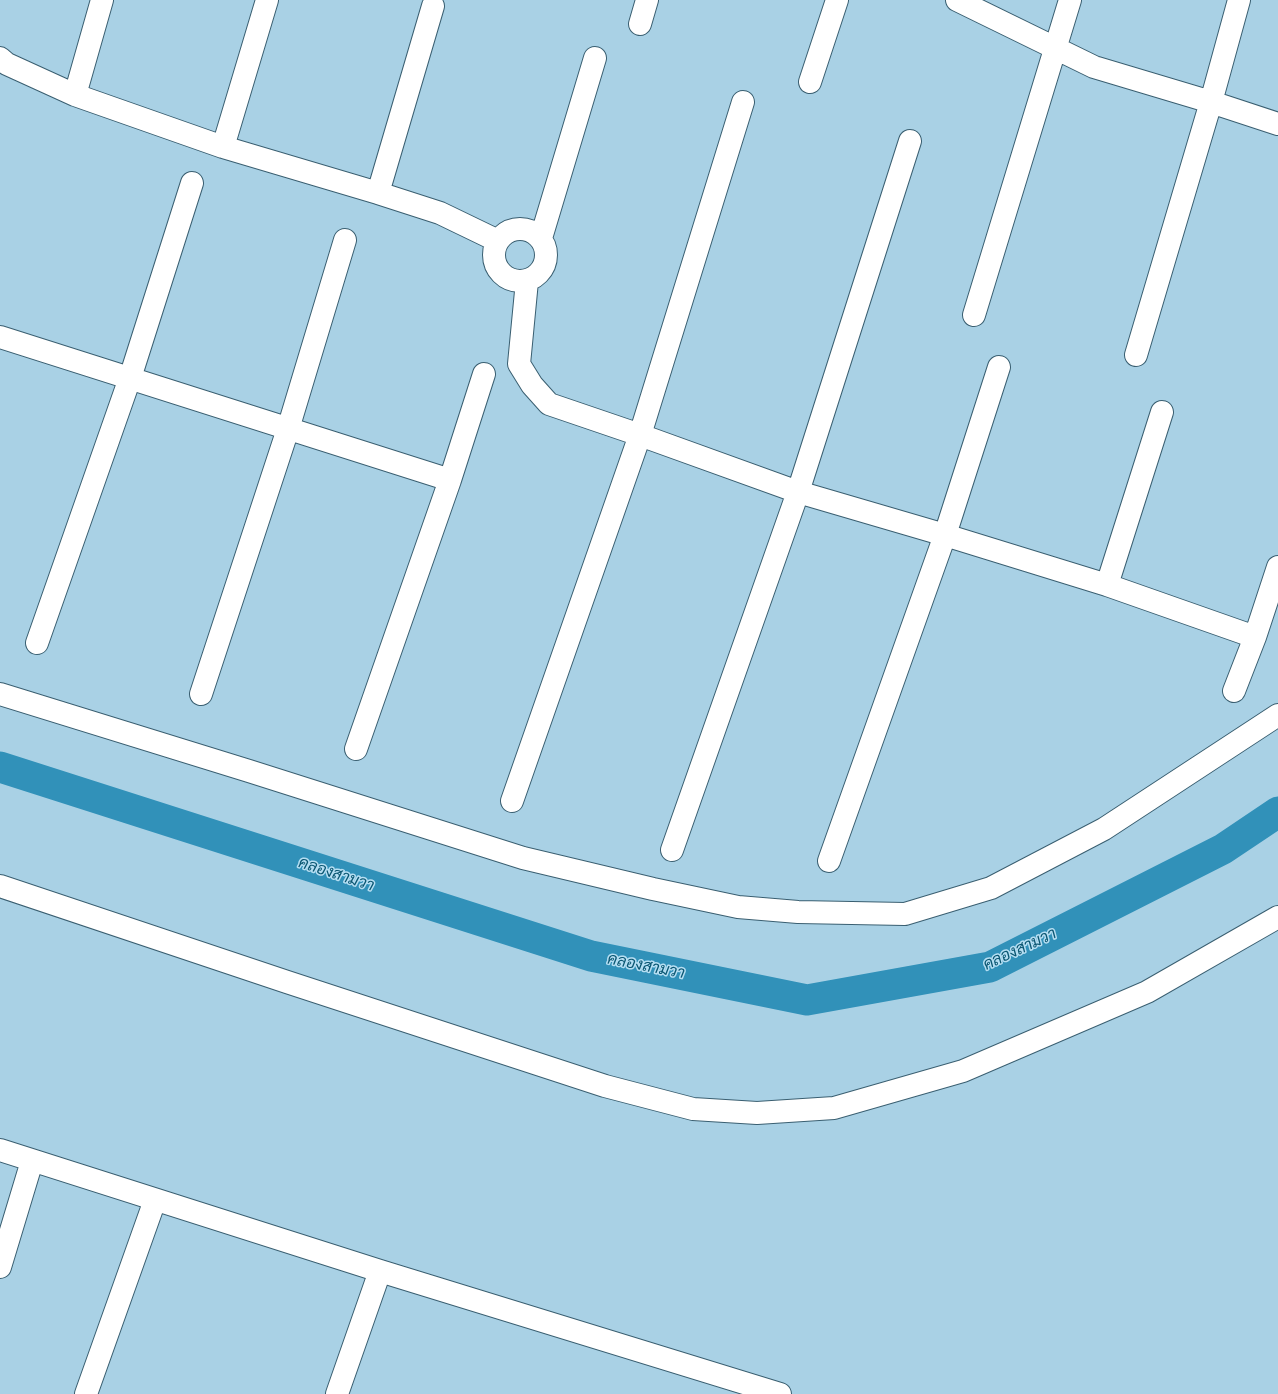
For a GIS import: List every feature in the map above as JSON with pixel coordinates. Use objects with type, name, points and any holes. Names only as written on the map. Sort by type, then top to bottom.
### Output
[{"type":"street","points":[[75,95],[102,0]]},
{"type":"street","points":[[223,147],[267,0]]},
{"type":"street","points":[[640,24],[647,0]]},
{"type":"street","points":[[810,82],[836,0]]},
{"type":"street","points":[[957,0],[1094,67],[1278,124]]},
{"type":"street","points":[[974,315],[1070,0]]},
{"type":"street","points":[[1136,355],[1211,102],[1239,0]]},
{"type":"street","points":[[378,193],[432,6]]},
{"type":"street","points":[[0,58],[7,64],[75,95],[223,147],[440,213],[498,241]]},
{"type":"street","points":[[541,238],[595,58]]},
{"type":"street","points":[[512,801],[640,435],[743,102]]},
{"type":"street","points":[[672,850],[798,492],[910,141]]},
{"type":"street","points":[[37,643],[130,378],[192,183]]},
{"type":"street","points":[[519,228],[531,230],[541,238],[547,250],[546,263],[539,274],[527,281],[517,282],[507,278],[499,271],[494,261],[494,251],[498,241],[507,232],[519,228]]},
{"type":"street","points":[[200,694],[288,429],[345,240]]},
{"type":"street","points":[[527,281],[519,364],[532,385],[549,404],[798,492],[1107,585],[1254,637]]},
{"type":"street","points":[[0,337],[450,480]]},
{"type":"street","points":[[829,861],[945,535],[999,367]]},
{"type":"street","points":[[356,749],[450,480],[484,374]]},
{"type":"street","points":[[1107,585],[1162,412]]},
{"type":"street","points":[[1234,691],[1278,567]]},
{"type":"street","points":[[0,694],[523,858],[653,889],[738,907],[798,912],[898,914],[905,914],[991,888],[1104,829],[1278,715]]},
{"type":"street","points":[[0,886],[279,980],[606,1086],[693,1109],[757,1114],[834,1108],[963,1071],[1147,992],[1278,917]]},
{"type":"street","points":[[0,1150],[155,1200],[780,1394]]},
{"type":"street","points":[[0,1267],[32,1161]]},
{"type":"street","points":[[86,1394],[155,1200]]},
{"type":"street","points":[[337,1394],[380,1270]]},
{"type":"waterway","name":"คลองสามวา","points":[[0,767],[591,956],[807,1000],[990,967],[1223,849],[1278,812]]}]
